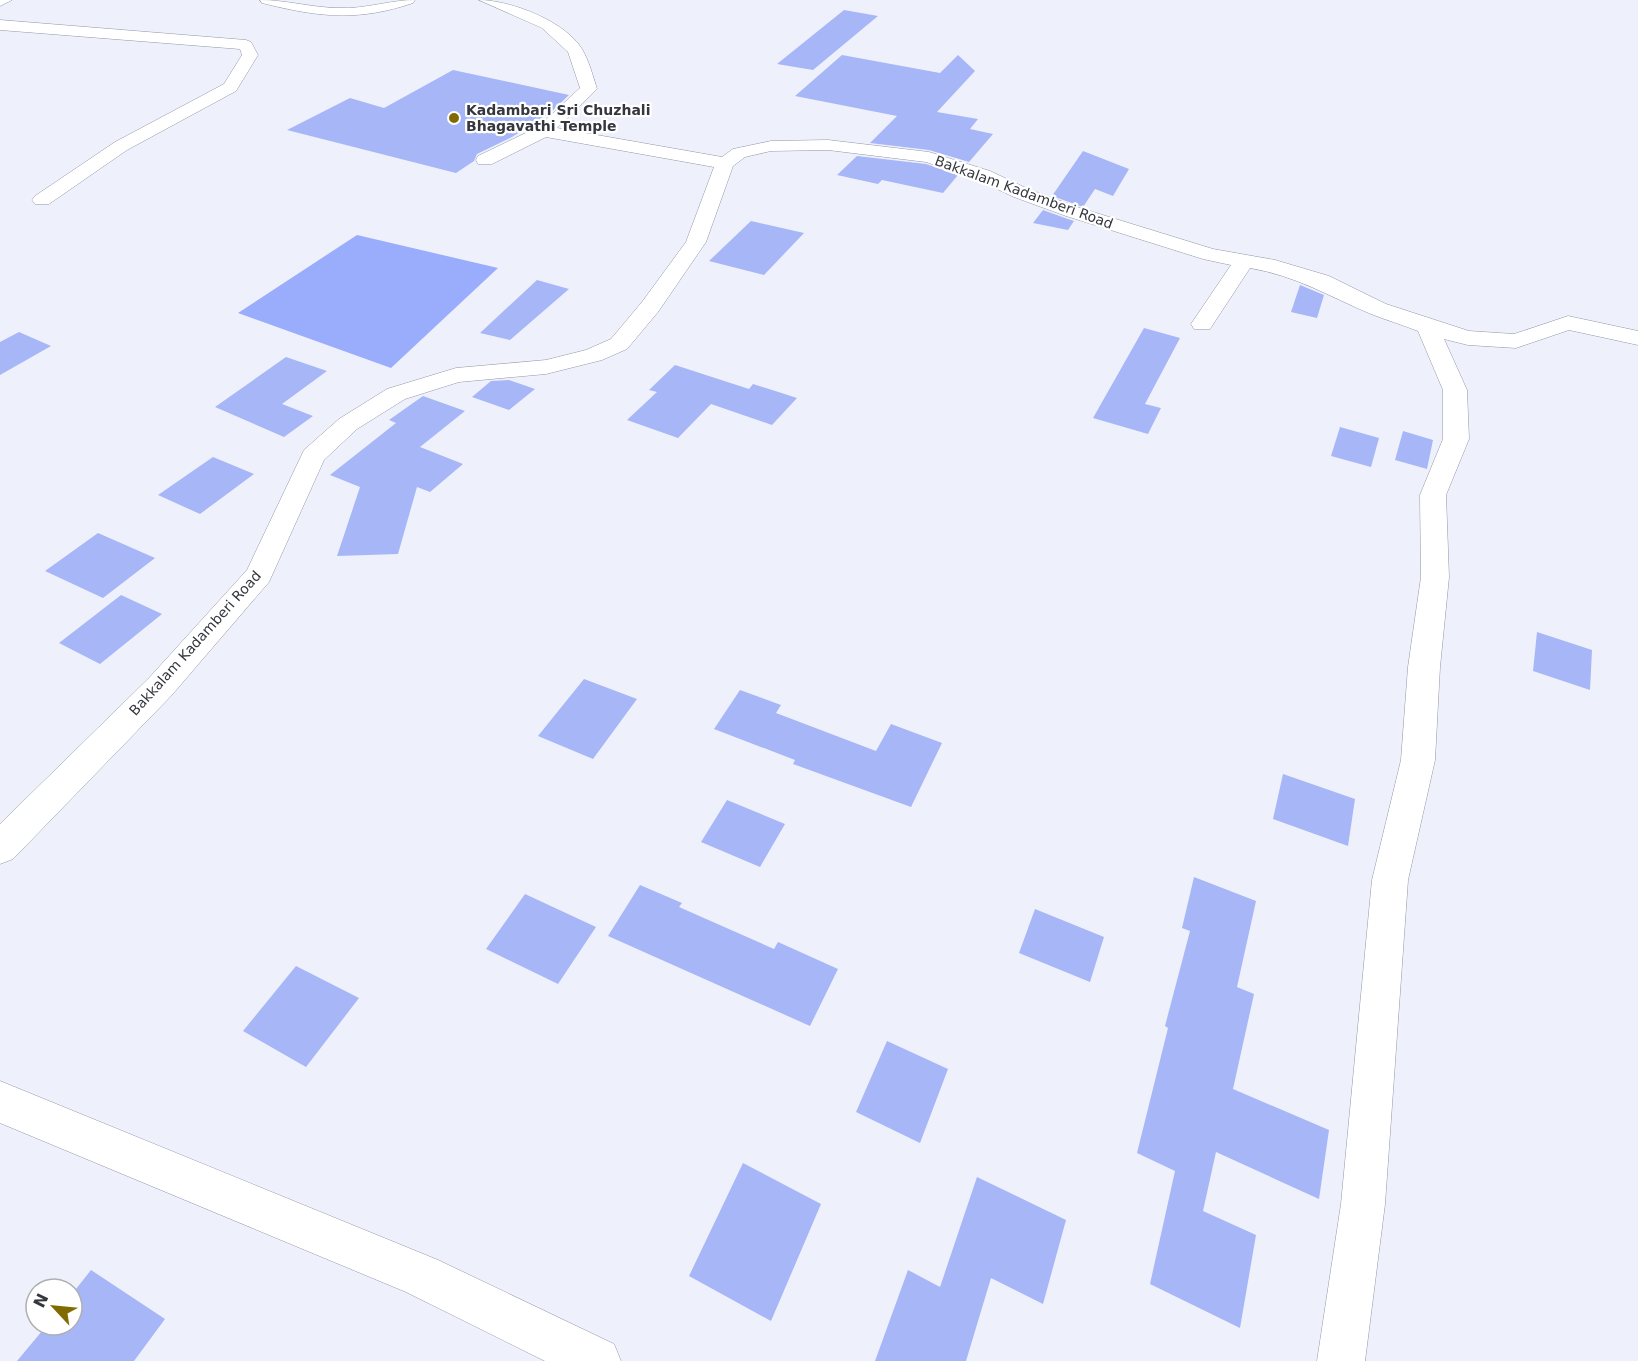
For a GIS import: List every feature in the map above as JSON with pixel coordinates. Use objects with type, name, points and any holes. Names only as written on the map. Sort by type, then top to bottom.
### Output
[{"type":"street","points":[[0,2],[5,0]]},
{"type":"street","points":[[267,0],[349,15],[381,10],[408,0]]},
{"type":"street","points":[[485,160],[544,130],[589,89],[575,50],[547,25],[486,0]]},
{"type":"street","points":[[0,25],[246,45],[250,55],[230,87],[121,146],[42,200]]},
{"type":"street","points":[[544,130],[724,163]]},
{"type":"street","name":"Bakkalam Kadamberi Road","points":[[0,848],[160,687],[259,575],[314,456],[348,424],[396,394],[456,375],[546,367],[594,355],[619,344],[650,307],[696,242],[724,163],[739,153],[771,146],[828,145],[929,157],[983,175],[1021,193],[1073,212],[1210,255],[1275,266],[1321,281],[1378,309],[1468,338],[1516,341],[1568,323],[1638,338]]},
{"type":"street","points":[[1202,324],[1244,261]]},
{"type":"street","points":[[1341,1361],[1363,1204],[1390,880],[1418,760],[1424,667],[1435,577],[1433,495],[1456,439],[1455,390],[1428,327]]},
{"type":"street","points":[[0,1102],[422,1276],[597,1361]]},
{"type":"water","points":[[357,235],[498,268],[391,368],[238,313]]},
{"type":"building","points":[[844,10],[878,16],[813,70],[777,64]]},
{"type":"building","points":[[842,55],[940,73],[958,55],[975,71],[937,112],[978,119],[970,129],[993,134],[969,162],[929,150],[870,143],[897,116],[795,96]]},
{"type":"building","name":"Kadambari Sri Chuzhali Bhagavathi Temple","points":[[453,70],[569,95],[551,112],[512,137],[477,154],[474,161],[456,173],[287,130],[350,98],[384,108]]},
{"type":"building","points":[[1083,151],[1129,169],[1113,196],[1095,189],[1083,207],[1052,196]]},
{"type":"building","points":[[857,156],[926,164],[958,175],[943,193],[882,180],[878,184],[837,175]]},
{"type":"building","points":[[1043,210],[1074,221],[1068,230],[1033,223]]},
{"type":"building","points":[[751,221],[804,233],[764,275],[709,261]]},
{"type":"building","points":[[537,280],[569,289],[510,340],[480,333]]},
{"type":"building","points":[[1300,285],[1324,295],[1317,318],[1291,312]]},
{"type":"building","points":[[1144,328],[1180,338],[1145,404],[1161,408],[1148,434],[1093,418]]},
{"type":"building","points":[[19,332],[51,346],[0,375],[0,342]]},
{"type":"building","points":[[286,357],[327,371],[282,404],[313,416],[284,437],[215,407]]},
{"type":"building","points":[[675,365],[749,389],[753,384],[797,398],[772,425],[711,404],[678,438],[627,420],[657,392],[649,390]]},
{"type":"building","points":[[509,380],[535,389],[509,410],[472,397],[491,381]]},
{"type":"building","points":[[423,396],[465,411],[420,447],[463,464],[430,492],[417,487],[398,554],[337,556],[360,487],[330,475],[396,423],[389,420]]},
{"type":"building","points":[[1340,427],[1379,438],[1371,467],[1331,456]]},
{"type":"building","points":[[1403,431],[1433,440],[1427,469],[1395,460]]},
{"type":"building","points":[[213,457],[254,474],[200,514],[158,495]]},
{"type":"building","points":[[98,533],[155,558],[103,598],[45,571]]},
{"type":"building","points":[[121,595],[162,614],[100,664],[59,643]]},
{"type":"building","points":[[1537,632],[1592,650],[1590,690],[1533,671]]},
{"type":"building","points":[[584,679],[637,699],[593,759],[538,736]]},
{"type":"building","points":[[740,690],[781,705],[776,713],[876,751],[891,724],[942,743],[911,807],[793,764],[795,760],[714,729]]},
{"type":"building","points":[[1283,774],[1355,799],[1348,846],[1273,819]]},
{"type":"building","points":[[727,800],[785,824],[760,867],[701,842]]},
{"type":"building","points":[[1194,877],[1256,901],[1237,987],[1254,994],[1233,1089],[1329,1130],[1319,1199],[1216,1152],[1203,1211],[1256,1235],[1240,1328],[1150,1284],[1175,1171],[1137,1153],[1168,1028],[1165,1026],[1190,931],[1182,928]]},
{"type":"building","points":[[640,885],[682,903],[679,907],[774,949],[778,942],[838,969],[810,1026],[608,936]]},
{"type":"building","points":[[525,894],[596,927],[558,984],[486,949]]},
{"type":"building","points":[[1035,909],[1104,937],[1090,982],[1019,953]]},
{"type":"building","points":[[296,966],[359,998],[306,1067],[243,1031]]},
{"type":"building","points":[[887,1041],[948,1069],[920,1143],[856,1112]]},
{"type":"building","points":[[743,1163],[821,1204],[771,1321],[689,1276]]},
{"type":"building","points":[[977,1177],[1066,1220],[1043,1304],[991,1278],[966,1361],[875,1361],[908,1270],[940,1287]]},
{"type":"building","points":[[91,1270],[165,1319],[134,1361],[17,1361],[37,1337],[84,1337],[84,1279]]},
{"type":"place","name":"Kadambari Sri Chuzhali Bhagavathi Temple","points":[[454,118]]}]
